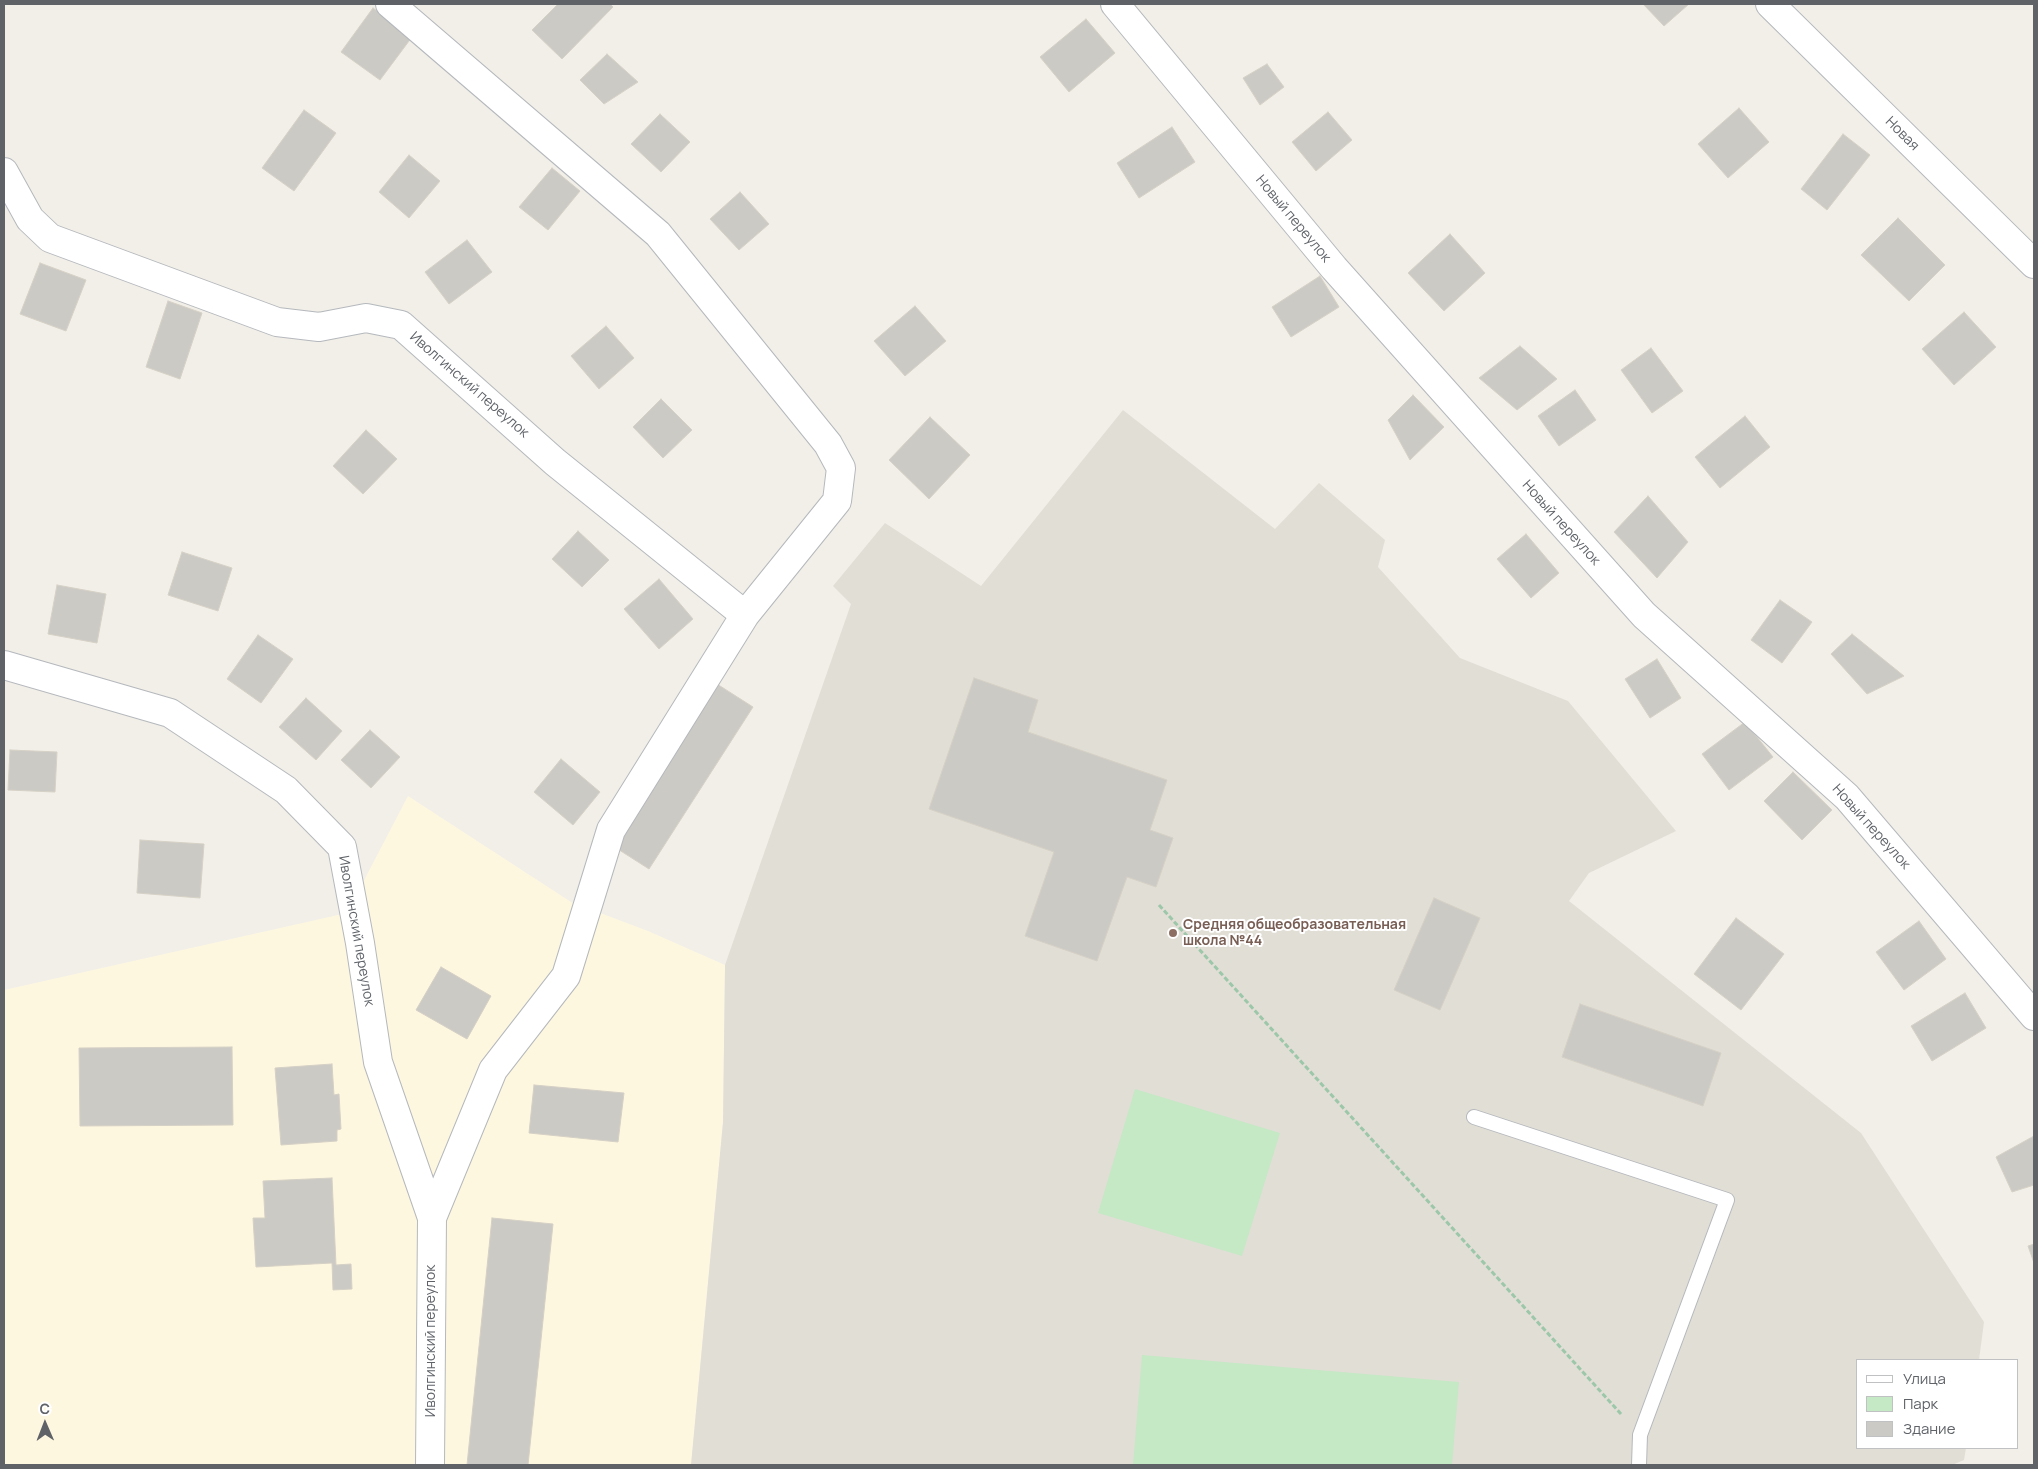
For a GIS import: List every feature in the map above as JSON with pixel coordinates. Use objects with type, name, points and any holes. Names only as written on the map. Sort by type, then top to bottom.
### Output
[{"type":"street","name":"Иволгинский переулок","points":[[390,4],[658,234],[828,444],[841,468],[837,501],[745,615],[611,830],[566,976],[493,1070],[432,1218]]},
{"type":"street","name":"Новый переулок","points":[[1115,4],[1334,268],[1644,615],[1847,798],[2034,1016]]},
{"type":"street","name":"Новая","points":[[1770,4],[2034,264]]},
{"type":"street","name":"Иволгинский переулок","points":[[4,172],[30,219],[50,238],[277,322],[319,327],[366,318],[401,325],[555,462],[745,615]]},
{"type":"street","name":"Иволгинский переулок","points":[[4,665],[170,713],[286,790],[342,846],[360,943],[378,1062],[432,1218],[430,1465]]},
{"type":"lane","points":[[1474,1117],[1727,1200],[1640,1435],[1639,1465]]},
{"type":"path","points":[[1159,905],[1640,1435]]},
{"type":"shaded area","name":"Средняя общеобразовательная школа №44","points":[[1123,410],[1275,529],[1319,483],[1385,540],[1378,567],[1460,658],[1568,701],[1676,831],[1589,873],[1569,901],[1861,1133],[1984,1322],[1979,1359],[1856,1359],[1856,1449],[1966,1449],[1964,1460],[1952,1465],[691,1465],[723,1122],[725,965],[851,604],[833,586],[885,523],[981,586]]},
{"type":"shaded area","points":[[408,796],[571,902],[648,931],[725,965],[723,1122],[691,1465],[4,1465],[4,990],[347,913]]},
{"type":"green space","points":[[1135,1089],[1280,1133],[1242,1256],[1098,1213]]},
{"type":"green space","points":[[1142,1355],[1459,1382],[1452,1465],[1133,1465]]},
{"type":"building","points":[[558,4],[610,4],[613,7],[562,59],[532,30]]},
{"type":"building","points":[[1643,4],[1689,4],[1664,26]]},
{"type":"building","points":[[373,8],[412,37],[380,80],[341,52]]},
{"type":"building","points":[[1086,19],[1115,53],[1069,92],[1040,57]]},
{"type":"building","points":[[607,54],[638,82],[604,104],[580,80]]},
{"type":"building","points":[[1267,64],[1284,87],[1260,105],[1243,78]]},
{"type":"building","points":[[1739,108],[1769,142],[1728,178],[1698,144]]},
{"type":"building","points":[[304,110],[336,133],[294,191],[262,168]]},
{"type":"building","points":[[1328,112],[1352,140],[1316,171],[1292,142]]},
{"type":"building","points":[[660,114],[690,142],[661,172],[631,144]]},
{"type":"building","points":[[1172,127],[1195,162],[1139,198],[1117,163]]},
{"type":"building","points":[[1843,134],[1870,155],[1827,210],[1801,189]]},
{"type":"building","points":[[409,155],[440,181],[409,218],[379,192]]},
{"type":"building","points":[[552,168],[580,191],[548,230],[519,207]]},
{"type":"building","points":[[740,192],[769,224],[739,250],[710,219]]},
{"type":"building","points":[[1898,218],[1945,265],[1909,301],[1861,255]]},
{"type":"building","points":[[1450,234],[1485,273],[1444,311],[1408,273]]},
{"type":"building","points":[[467,240],[492,272],[449,304],[425,272]]},
{"type":"building","points":[[40,263],[86,280],[66,331],[20,314]]},
{"type":"building","points":[[1320,276],[1339,307],[1291,337],[1272,307]]},
{"type":"building","points":[[168,301],[202,313],[180,379],[146,367]]},
{"type":"building","points":[[915,306],[946,341],[905,376],[874,341]]},
{"type":"building","points":[[1964,312],[1996,347],[1954,385],[1922,349]]},
{"type":"building","points":[[606,326],[634,358],[599,389],[571,356]]},
{"type":"building","points":[[1520,346],[1557,379],[1517,410],[1479,378]]},
{"type":"building","points":[[1651,348],[1683,391],[1652,413],[1621,370]]},
{"type":"building","points":[[1575,390],[1596,420],[1559,446],[1538,416]]},
{"type":"building","points":[[1413,395],[1444,427],[1410,460],[1388,420]]},
{"type":"building","points":[[661,399],[692,430],[663,458],[633,427]]},
{"type":"building","points":[[1745,416],[1770,447],[1720,488],[1695,457]]},
{"type":"building","points":[[930,417],[970,455],[929,499],[889,460]]},
{"type":"building","points":[[366,430],[397,459],[363,494],[333,466]]},
{"type":"building","points":[[1648,496],[1688,542],[1657,578],[1614,532]]},
{"type":"building","points":[[578,531],[609,560],[582,587],[552,559]]},
{"type":"building","points":[[1526,534],[1559,573],[1531,598],[1497,559]]},
{"type":"building","points":[[182,552],[232,568],[218,611],[168,595]]},
{"type":"building","points":[[659,579],[693,619],[659,649],[624,609]]},
{"type":"building","points":[[57,585],[106,594],[97,643],[48,634]]},
{"type":"building","points":[[1780,600],[1812,622],[1782,663],[1751,640]]},
{"type":"building","points":[[1852,634],[1904,676],[1867,694],[1831,654]]},
{"type":"building","points":[[258,635],[293,659],[261,703],[227,679]]},
{"type":"building","points":[[1657,659],[1681,698],[1650,718],[1625,679]]},
{"type":"building","points":[[974,678],[1038,700],[1028,732],[1167,780],[1150,830],[1173,838],[1156,887],[1127,877],[1097,961],[1025,936],[1054,852],[929,809]]},
{"type":"building","points":[[717,684],[753,707],[649,869],[613,846]]},
{"type":"building","points":[[306,698],[342,731],[316,760],[279,727]]},
{"type":"building","points":[[1745,722],[1773,757],[1729,790],[1702,754]]},
{"type":"building","points":[[370,730],[400,757],[371,788],[341,760]]},
{"type":"building","points":[[10,750],[57,752],[55,792],[8,790]]},
{"type":"building","points":[[561,759],[600,792],[573,825],[534,792]]},
{"type":"building","points":[[1793,772],[1832,810],[1802,840],[1764,801]]},
{"type":"building","points":[[140,840],[204,844],[200,898],[137,893]]},
{"type":"building","points":[[1434,898],[1480,918],[1440,1010],[1394,990]]},
{"type":"building","points":[[1736,918],[1784,954],[1741,1010],[1694,974]]},
{"type":"building","points":[[1919,921],[1946,959],[1904,990],[1876,952]]},
{"type":"building","points":[[441,967],[491,996],[467,1039],[416,1010]]},
{"type":"building","points":[[1965,993],[1986,1028],[1932,1061],[1911,1026]]},
{"type":"building","points":[[1580,1004],[1721,1053],[1703,1106],[1562,1057]]},
{"type":"building","points":[[232,1047],[233,1125],[80,1126],[79,1048]]},
{"type":"building","points":[[332,1064],[334,1095],[339,1094],[341,1129],[337,1130],[337,1141],[281,1145],[275,1068]]},
{"type":"building","points":[[534,1085],[624,1093],[618,1142],[529,1133]]},
{"type":"building","points":[[2034,1136],[2034,1185],[2012,1192],[1996,1157]]},
{"type":"building","points":[[332,1178],[336,1265],[351,1264],[352,1289],[333,1290],[332,1263],[256,1267],[253,1218],[265,1218],[263,1181]]},
{"type":"building","points":[[492,1218],[553,1224],[528,1465],[467,1465]]},
{"type":"building","points":[[2034,1244],[2034,1263],[2028,1246]]},
{"type":"place","name":"Средняя общеобразовательная школа №44","points":[[1173,933]]}]
